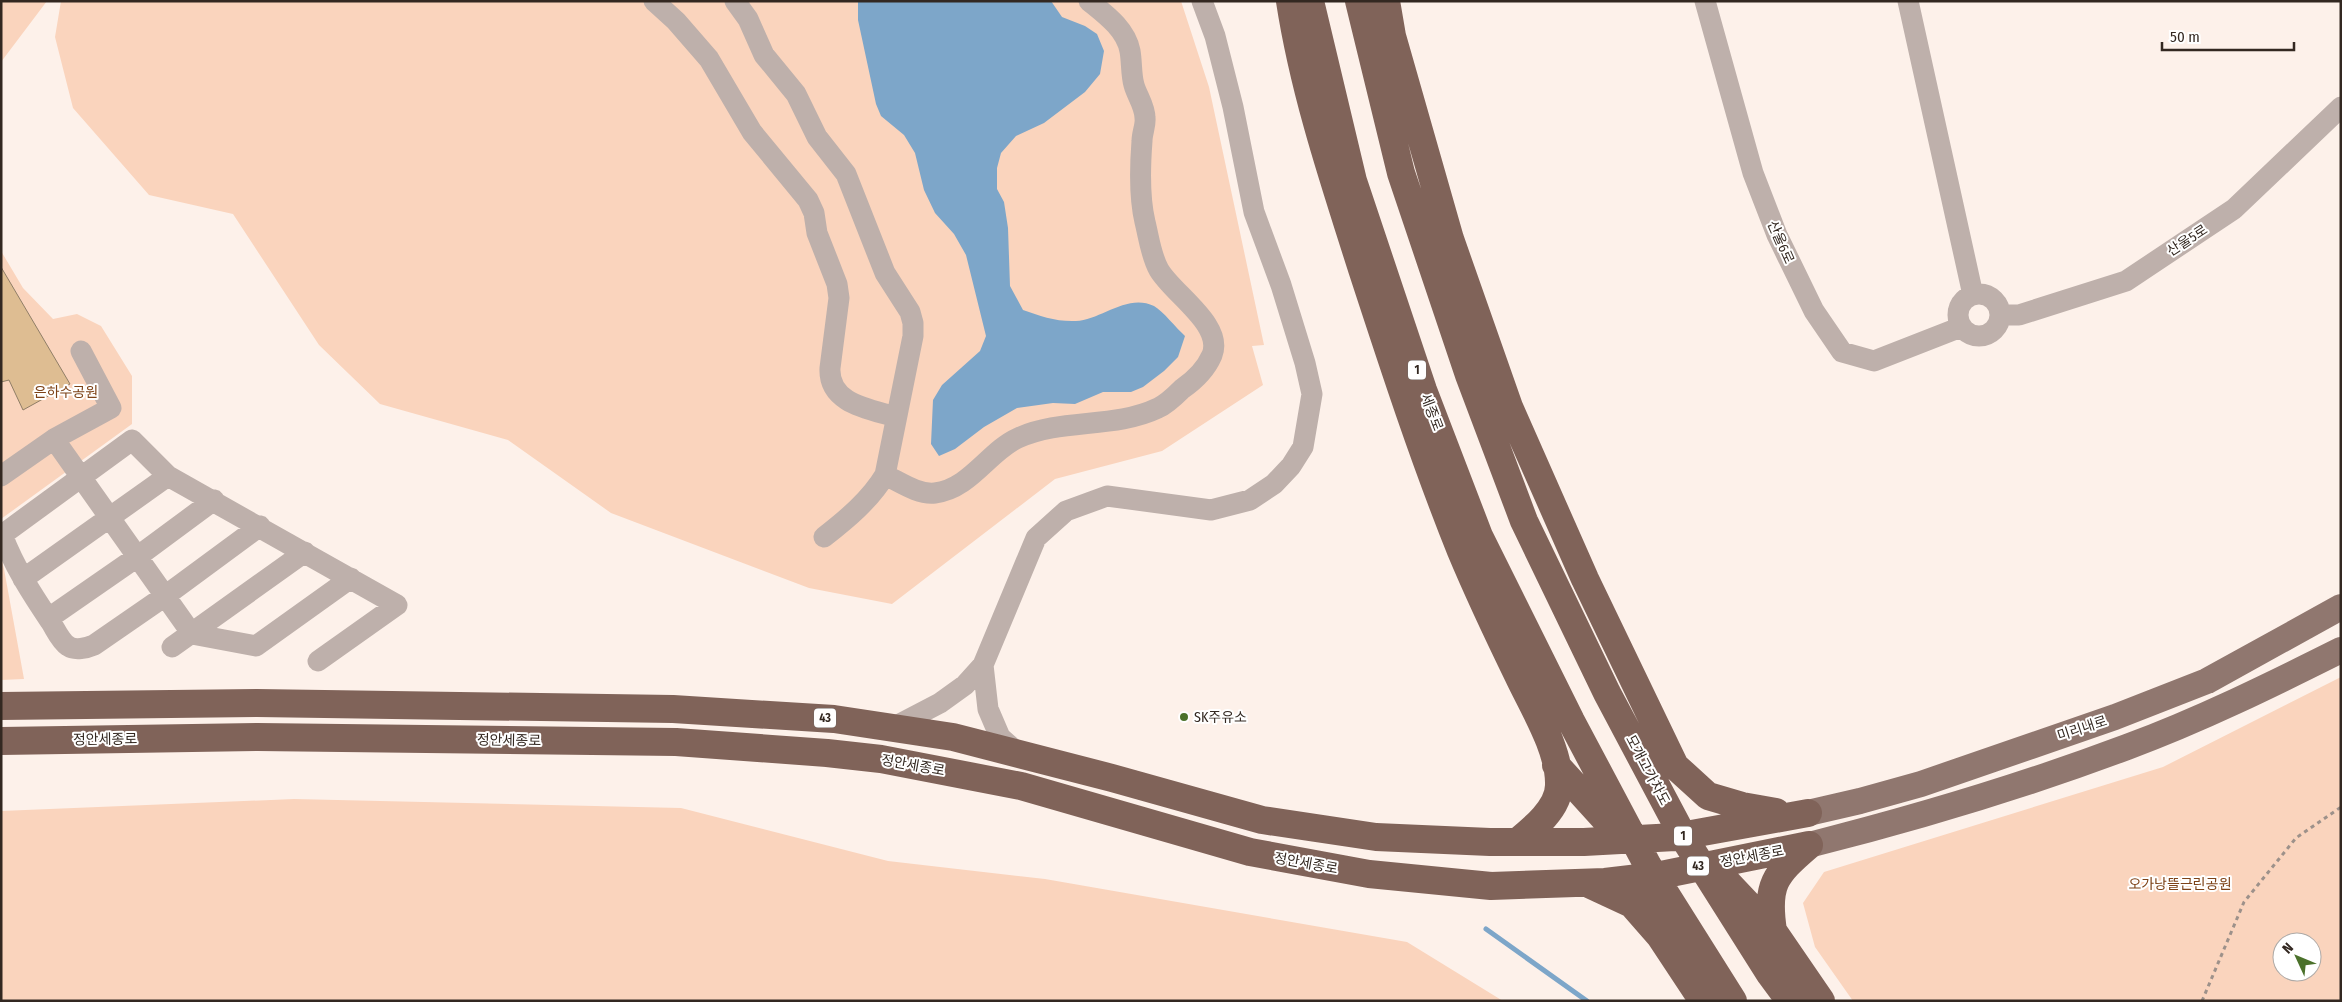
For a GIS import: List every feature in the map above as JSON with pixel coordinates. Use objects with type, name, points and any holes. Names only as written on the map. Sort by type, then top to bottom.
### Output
[{"type":"highway","points":[[1290,1],[1293,25],[1326,157],[1431,476],[1479,594],[1545,732],[1556,765],[1559,787],[1553,805],[1532,830],[1517,842]]},
{"type":"highway","name":"세종로","points":[[1310,1],[1353,181],[1424,390],[1479,536],[1571,721],[1648,866],[1733,1001]]},
{"type":"highway","name":"모개고가차도","points":[[1359,1],[1401,173],[1469,375],[1524,521],[1607,693],[1684,838],[1770,974],[1790,1001]]},
{"type":"highway","points":[[1386,1],[1392,36],[1450,239],[1509,408],[1584,579],[1682,784],[1682,808],[1654,895],[1660,936]]},
{"type":"highway","name":"정안세종로","points":[[1,706],[257,704],[673,709],[834,719],[894,726],[953,737],[1262,820],[1376,837],[1517,842],[1636,839],[1666,855],[1696,866],[1809,845]]},
{"type":"highway","name":"정안세종로","points":[[1,740],[258,737],[676,742],[827,753],[890,761],[1021,786],[1250,852],[1368,874],[1491,886],[1587,883],[1666,855],[1808,813]]},
{"type":"highway","points":[[1556,765],[1606,819],[1636,839]]},
{"type":"highway","points":[[1675,766],[1708,796],[1742,806],[1779,812],[1808,813]]},
{"type":"highway","points":[[1773,931],[1769,905],[1774,884],[1782,868],[1809,845]]},
{"type":"highway","points":[[1696,866],[1724,879],[1773,931],[1821,1001]]},
{"type":"highway","points":[[1587,883],[1632,904],[1660,936],[1703,1001]]},
{"type":"main road","name":"미리내로","points":[[1808,813],[1921,784],[2115,717],[2207,680],[2341,607]]},
{"type":"main road","points":[[1809,845],[1929,813],[2128,747],[2218,710],[2341,650]]},
{"type":"street","points":[[654,1],[676,21],[709,59],[752,132],[808,200],[814,212],[817,233],[837,284],[839,298],[829,377],[832,386],[846,401],[896,417]]},
{"type":"street","points":[[735,1],[748,19],[764,55],[796,94],[817,137],[846,174],[884,273],[910,312],[913,323],[913,336],[885,475],[874,492],[842,523],[824,537]]},
{"type":"street","points":[[885,475],[922,491],[933,493],[945,491],[974,473],[1004,446],[1018,438],[1059,427],[1129,418],[1160,407],[1204,369],[1212,354],[1214,347],[1209,328],[1202,318],[1168,284],[1158,268],[1143,214],[1142,140],[1145,118],[1140,97],[1134,85],[1129,48],[1125,35],[1089,1]]},
{"type":"street","points":[[894,726],[940,703],[964,686],[983,664],[1036,538],[1066,511],[1107,496],[1211,510],[1250,500],[1274,484],[1292,466],[1303,447],[1312,394],[1305,363],[1281,285],[1254,212],[1233,107],[1215,36],[1202,1]]},
{"type":"street","name":"산울6로","points":[[1705,1],[1753,173],[1777,235],[1814,311],[1842,352],[1874,361],[1961,327]]},
{"type":"street","points":[[1908,1],[1973,294]]},
{"type":"street","name":"산울5로","points":[[2001,315],[2019,315],[2126,281],[2234,209],[2341,107]]},
{"type":"street","points":[[1973,294],[1992,298],[1997,303],[2001,315],[1996,328],[1985,336],[1972,335],[1961,327],[1959,321],[1959,308],[1967,297],[1973,294]]},
{"type":"street","points":[[1,476],[54,439],[110,408],[81,351]]},
{"type":"street","points":[[54,439],[192,634],[256,646],[351,578]]},
{"type":"street","points":[[260,526],[165,596],[89,648],[68,646],[12,562],[3,538],[6,532],[132,440],[168,476],[214,500],[260,526],[398,605],[318,661]]},
{"type":"street","points":[[23,579],[168,476]]},
{"type":"street","points":[[49,618],[137,557],[214,500]]},
{"type":"street","points":[[172,648],[305,552]]},
{"type":"street","points":[[983,664],[988,709],[1000,737],[1019,754]]},
{"type":"path","points":[[2202,1001],[2244,902],[2296,838],[2341,807]]},
{"type":"green space","points":[[1,1],[47,1],[1,62]]},
{"type":"green space","points":[[61,1],[1181,1],[1209,87],[1264,345],[1252,346],[1263,385],[1162,451],[1055,479],[892,604],[809,588],[611,513],[508,440],[380,404],[319,345],[233,214],[149,195],[73,108],[55,37]]},
{"type":"green space","name":"은하수공원","points":[[1,251],[23,288],[53,319],[77,314],[101,326],[132,376],[132,424],[1,519]]},
{"type":"green space","points":[[1,557],[4,569],[24,679],[1,680]]},
{"type":"green space","name":"오가낭뜰근린공원","points":[[2341,677],[2341,1001],[1853,1001],[1815,947],[1803,903],[1824,872],[2163,767]]},
{"type":"green space","points":[[294,799],[681,808],[888,861],[1045,879],[1407,942],[1503,1001],[1,1001],[1,811]]},
{"type":"water","points":[[858,1],[1051,1],[1062,17],[1085,26],[1097,34],[1104,51],[1100,74],[1085,92],[1044,123],[1016,136],[1001,153],[997,168],[997,189],[1004,202],[1008,228],[1010,286],[1023,310],[1062,321],[1085,320],[1114,308],[1134,303],[1154,306],[1185,336],[1178,357],[1164,371],[1143,387],[1131,392],[1103,392],[1075,404],[1053,403],[1017,408],[984,427],[955,449],[939,456],[931,444],[933,400],[942,385],[980,351],[986,336],[966,255],[954,234],[935,213],[924,190],[915,153],[904,135],[881,116],[876,104],[858,20]]},
{"type":"building","points":[[1,267],[70,384],[23,410],[9,380],[1,382]]},
{"type":"waterway","points":[[1486,929],[1587,1001]]},
{"type":"place","name":"SK주유소","points":[[1184,717]]}]
